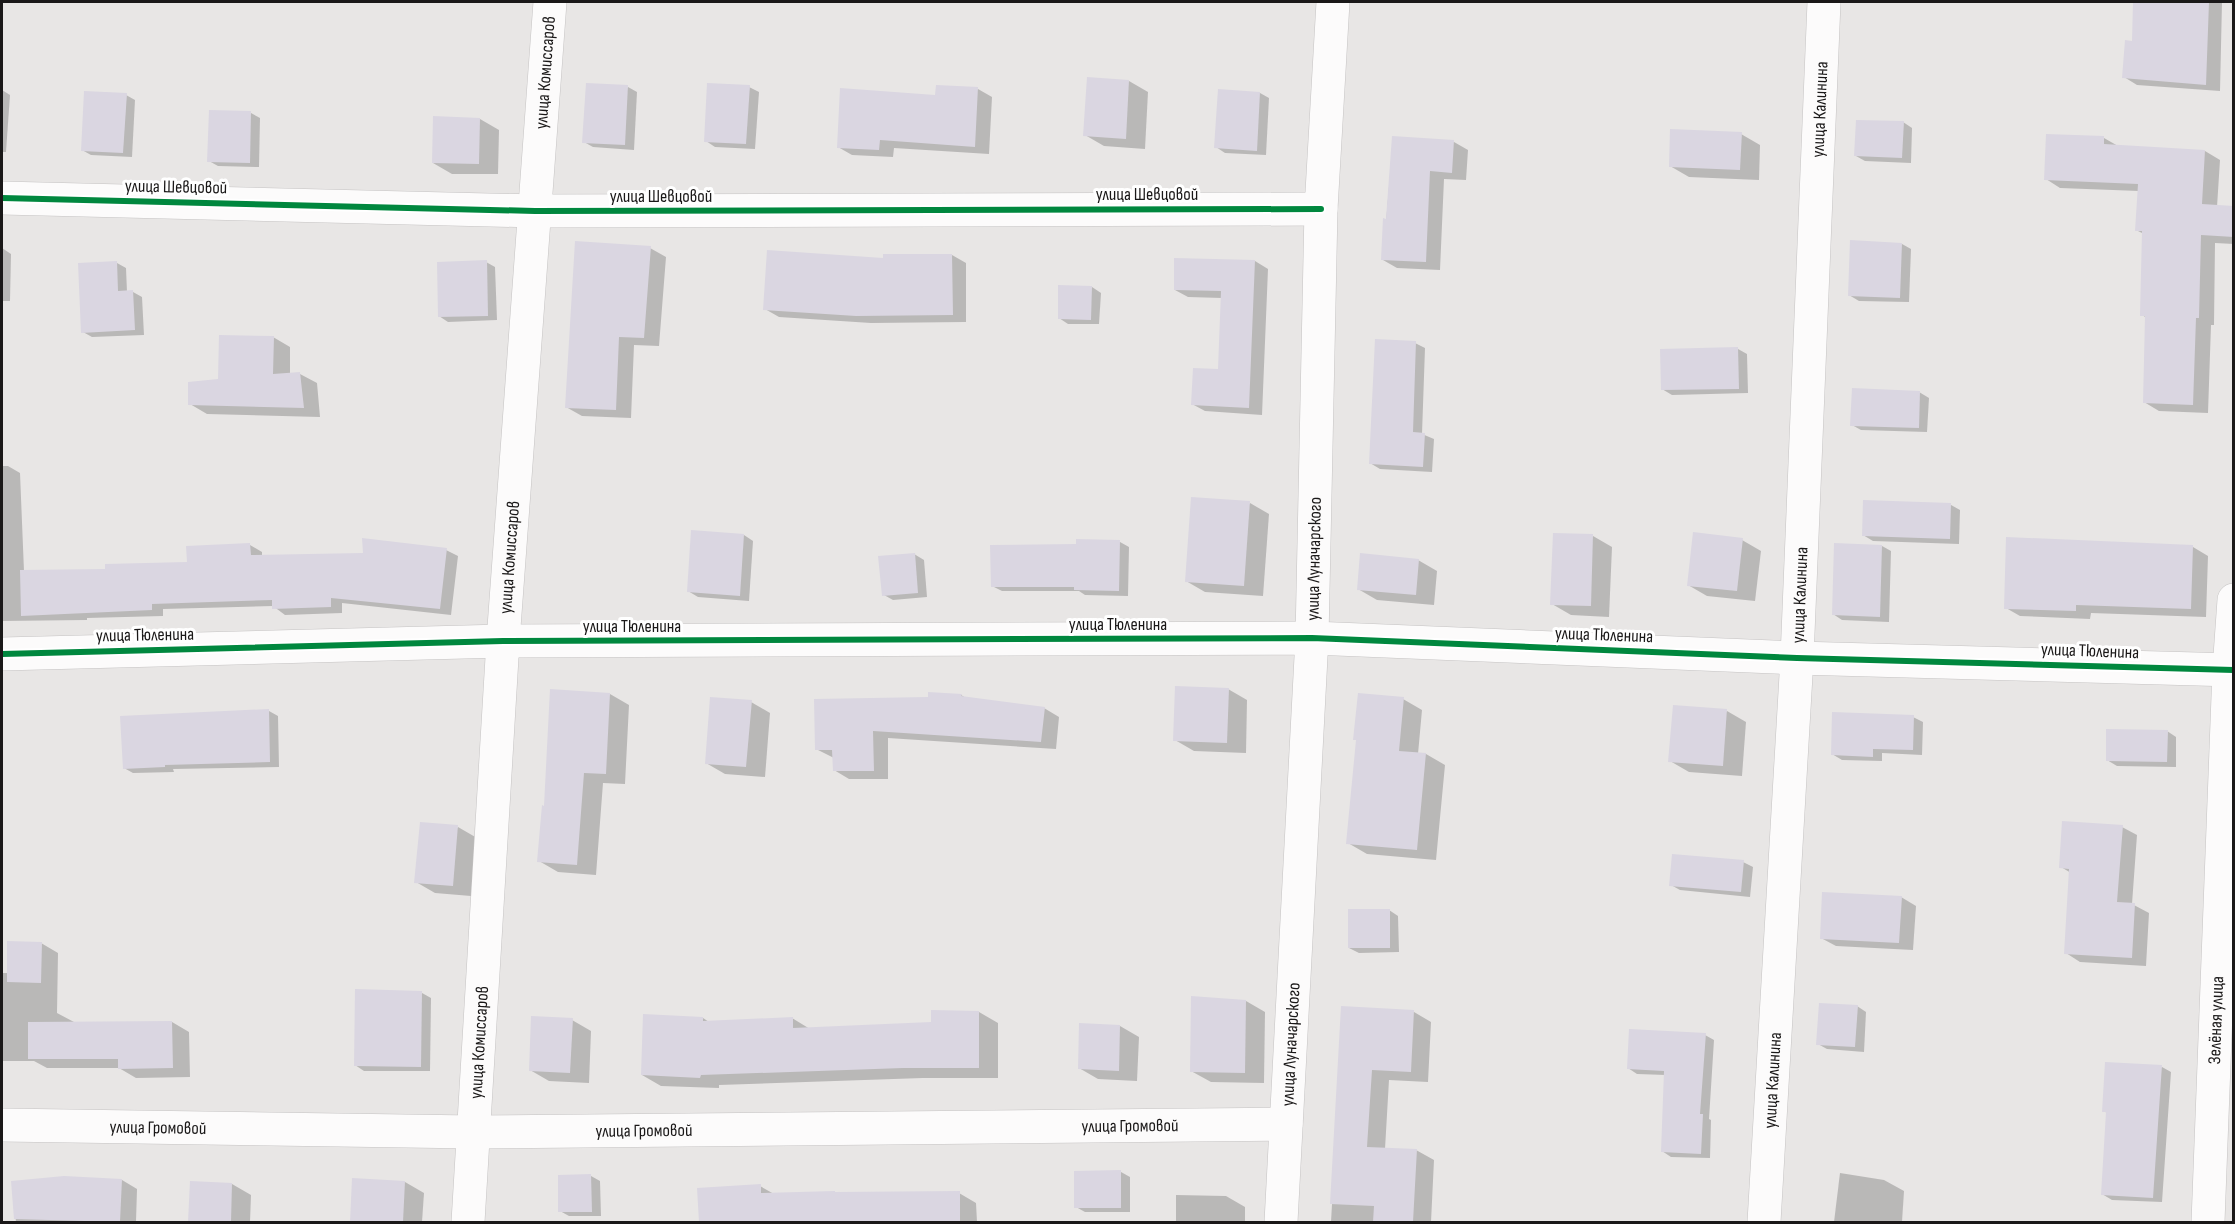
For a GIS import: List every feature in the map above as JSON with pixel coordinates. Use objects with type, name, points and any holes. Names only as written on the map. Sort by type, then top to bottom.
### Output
[{"type":"street","name":"улица Комиссаров","points":[[468,1222],[503,641],[549,2]]},
{"type":"street","name":"улица Луначарского","points":[[1281,1222],[1312,638],[1321,209],[1334,2]]},
{"type":"street","name":"улица Калинина","points":[[1764,1222],[1797,658],[1824,2]]},
{"type":"street","name":"улица Шевцовой","points":[[2,198],[535,211],[1321,209]]},
{"type":"street","name":"Зелёная улица","points":[[2208,1222],[2234,600]]},
{"type":"street","name":"улица Тюленина","points":[[2,654],[503,641],[1312,638],[1797,658],[2231,670]]},
{"type":"street","name":"улица Громовой","points":[[2,1125],[473,1132],[1286,1124]]},
{"type":"building","points":[[2133,2],[2209,2],[2206,85],[2122,78],[2125,40],[2132,41]]},
{"type":"building","points":[[1087,77],[1129,80],[1126,139],[1083,136]]},
{"type":"building","points":[[586,83],[628,85],[625,145],[582,143]]},
{"type":"building","points":[[707,83],[750,85],[746,144],[704,142]]},
{"type":"building","points":[[936,85],[978,87],[975,147],[880,140],[879,150],[837,148],[840,88],[935,95]]},
{"type":"building","points":[[1218,89],[1260,92],[1257,151],[1214,148]]},
{"type":"building","points":[[84,91],[127,93],[123,153],[81,151]]},
{"type":"building","points":[[209,110],[251,111],[250,163],[207,162]]},
{"type":"building","points":[[433,116],[480,118],[479,164],[432,163]]},
{"type":"building","points":[[1856,120],[1904,121],[1902,158],[1854,156]]},
{"type":"building","points":[[1670,129],[1742,132],[1740,170],[1669,167]]},
{"type":"building","points":[[2046,134],[2104,136],[2104,144],[2205,150],[2202,204],[2234,206],[2234,237],[2201,235],[2199,318],[2196,318],[2193,405],[2143,403],[2145,316],[2140,316],[2142,231],[2135,231],[2138,184],[2044,180]]},
{"type":"building","points":[[1392,136],[1454,140],[1452,173],[1430,171],[1426,262],[1381,260]]},
{"type":"building","points":[[1850,240],[1902,243],[1900,298],[1848,296]]},
{"type":"building","points":[[575,241],[651,246],[644,338],[619,337],[616,410],[565,408]]},
{"type":"building","points":[[767,250],[883,258],[883,254],[952,254],[953,315],[856,316],[763,310]]},
{"type":"building","points":[[1174,258],[1255,260],[1249,408],[1191,405],[1193,368],[1218,369],[1221,291],[1174,290]]},
{"type":"building","points":[[487,260],[488,316],[438,317],[437,262]]},
{"type":"building","points":[[117,261],[118,291],[133,290],[135,330],[81,333],[78,263]]},
{"type":"building","points":[[1058,285],[1092,286],[1091,320],[1058,319]]},
{"type":"building","points":[[219,335],[274,336],[273,374],[300,372],[304,408],[188,405],[188,382],[218,379]]},
{"type":"building","points":[[1375,339],[1416,341],[1413,432],[1425,433],[1423,467],[1369,464]]},
{"type":"building","points":[[1738,347],[1739,389],[1661,390],[1660,349]]},
{"type":"building","points":[[1852,388],[1920,391],[1919,428],[1850,426]]},
{"type":"building","points":[[1191,497],[1250,501],[1244,586],[1185,582]]},
{"type":"building","points":[[1863,500],[1951,503],[1950,539],[1862,536]]},
{"type":"building","points":[[691,530],[744,534],[740,596],[687,592]]},
{"type":"building","points":[[1693,532],[1743,538],[1737,591],[1687,586]]},
{"type":"building","points":[[1553,533],[1593,534],[1591,606],[1550,605]]},
{"type":"building","points":[[2006,537],[2193,545],[2191,609],[2076,605],[2076,611],[2004,609]]},
{"type":"building","points":[[362,538],[447,548],[440,609],[331,598],[331,607],[272,609],[272,600],[152,604],[152,610],[21,616],[20,570],[105,569],[105,564],[187,562],[186,546],[250,543],[251,555],[363,553]]},
{"type":"building","points":[[1076,539],[1120,540],[1119,591],[1074,590],[1074,587],[991,587],[990,545],[1076,544]]},
{"type":"building","points":[[1834,543],[1882,545],[1880,617],[1832,615]]},
{"type":"building","points":[[915,553],[918,593],[882,596],[878,556]]},
{"type":"building","points":[[1360,553],[1419,559],[1416,595],[1357,590]]},
{"type":"building","points":[[1175,686],[1229,688],[1227,743],[1173,741]]},
{"type":"building","points":[[550,689],[610,693],[606,774],[584,773],[577,865],[537,862],[542,805],[544,806]]},
{"type":"building","points":[[928,692],[962,694],[961,696],[1045,707],[1041,742],[873,731],[874,771],[833,771],[832,750],[815,750],[814,699],[928,697]]},
{"type":"building","points":[[1358,693],[1404,697],[1399,751],[1426,753],[1417,850],[1346,844]]},
{"type":"building","points":[[710,697],[752,700],[746,767],[705,764]]},
{"type":"building","points":[[1673,705],[1727,709],[1723,766],[1668,762]]},
{"type":"building","points":[[269,709],[270,762],[165,765],[165,767],[123,769],[120,716]]},
{"type":"building","points":[[1832,712],[1914,715],[1913,750],[1873,749],[1873,757],[1831,755]]},
{"type":"building","points":[[2106,729],[2168,730],[2167,762],[2106,761]]},
{"type":"building","points":[[2062,821],[2123,825],[2117,902],[2135,903],[2132,958],[2064,954],[2069,869],[2059,868]]},
{"type":"building","points":[[420,822],[458,825],[453,886],[414,883]]},
{"type":"building","points":[[1672,854],[1744,860],[1741,892],[1669,886]]},
{"type":"building","points":[[1822,892],[1902,896],[1899,943],[1820,939]]},
{"type":"building","points":[[1348,909],[1390,909],[1390,948],[1348,948]]},
{"type":"building","points":[[7,941],[42,942],[41,983],[7,982]]},
{"type":"building","points":[[355,989],[422,991],[421,1067],[354,1066]]},
{"type":"building","points":[[1191,996],[1246,1000],[1245,1073],[1190,1072]]},
{"type":"building","points":[[1819,1003],[1858,1005],[1855,1047],[1816,1045]]},
{"type":"building","points":[[1341,1006],[1414,1010],[1411,1072],[1372,1070],[1367,1147],[1417,1149],[1413,1222],[1373,1222],[1374,1206],[1330,1204]]},
{"type":"building","points":[[931,1010],[979,1011],[979,1068],[903,1068],[701,1075],[700,1078],[641,1075],[643,1014],[703,1017],[703,1021],[793,1017],[793,1028],[931,1022]]},
{"type":"building","points":[[531,1016],[573,1018],[570,1073],[529,1071]]},
{"type":"building","points":[[172,1021],[173,1068],[118,1069],[118,1059],[28,1059],[28,1022]]},
{"type":"building","points":[[1079,1023],[1120,1025],[1119,1071],[1078,1069]]},
{"type":"building","points":[[1629,1029],[1706,1033],[1700,1114],[1703,1114],[1701,1154],[1661,1152],[1664,1071],[1627,1069]]},
{"type":"building","points":[[2105,1062],[2162,1065],[2153,1198],[2101,1195],[2106,1112],[2102,1112]]},
{"type":"building","points":[[1121,1170],[1121,1208],[1074,1208],[1074,1171]]},
{"type":"building","points":[[591,1174],[592,1212],[558,1212],[558,1175]]},
{"type":"building","points":[[64,1176],[122,1179],[120,1222],[14,1219],[11,1181]]},
{"type":"building","points":[[352,1178],[405,1181],[403,1222],[350,1222]]},
{"type":"building","points":[[190,1181],[232,1183],[231,1222],[188,1222]]},
{"type":"building","points":[[761,1184],[761,1193],[960,1191],[960,1222],[699,1222],[697,1188]]},
{"type":"cycle path","points":[[2,198],[535,211],[1321,209]]},
{"type":"cycle path","points":[[2,654],[503,641],[1312,638],[1797,658],[2234,670]]}]
